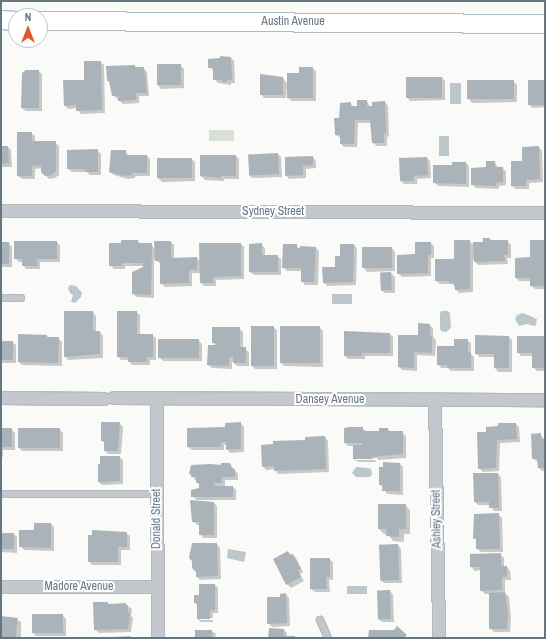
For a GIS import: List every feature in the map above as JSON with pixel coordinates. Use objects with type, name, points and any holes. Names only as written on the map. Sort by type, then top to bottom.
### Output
[{"type":"main road","name":"Austin Avenue","points":[[48,21],[545,24]]},
{"type":"street","name":"Sydney Street","points":[[1,211],[545,212]]},
{"type":"street","name":"Dansey Avenue","points":[[1,398],[545,400]]},
{"type":"street","name":"Donald Street","points":[[157,399],[158,638]]},
{"type":"street","name":"Ashley Street","points":[[436,400],[439,638]]},
{"type":"street","name":"Madore Avenue","points":[[1,587],[158,587]]},
{"type":"lane","points":[[1,298],[21,298]]},
{"type":"lane","points":[[1,494],[158,494]]},
{"type":"lane","points":[[320,620],[328,638]]},
{"type":"shaded area","points":[[450,83],[461,83],[461,104],[450,104]]},
{"type":"shaded area","points":[[209,130],[234,130],[234,141],[209,141]]},
{"type":"shaded area","points":[[439,136],[449,136],[449,156],[439,156]]},
{"type":"shaded area","points":[[70,285],[76,286],[82,293],[81,297],[75,303],[71,302],[73,295],[70,293],[68,288]]},
{"type":"shaded area","points":[[332,294],[352,294],[352,304],[332,304]]},
{"type":"shaded area","points":[[441,311],[448,311],[450,313],[451,328],[446,332],[441,331],[440,328]]},
{"type":"shaded area","points":[[523,313],[537,319],[536,325],[534,326],[527,324],[519,326],[515,319],[517,315]]},
{"type":"shaded area","points":[[356,467],[371,469],[372,474],[370,477],[356,477],[352,473]]},
{"type":"shaded area","points":[[228,549],[246,552],[244,562],[227,558]]},
{"type":"shaded area","points":[[347,586],[367,586],[367,594],[347,594]]},
{"type":"building","points":[[220,56],[231,57],[232,80],[227,80],[227,82],[222,82],[222,80],[213,80],[213,68],[208,68],[208,59],[220,58]]},
{"type":"building","points":[[84,61],[101,61],[102,110],[76,111],[76,105],[64,106],[63,80],[84,80]]},
{"type":"building","points":[[157,64],[181,64],[181,85],[157,85]]},
{"type":"building","points":[[135,65],[135,67],[144,67],[147,93],[136,93],[136,100],[118,101],[118,96],[112,96],[109,81],[107,81],[106,66]]},
{"type":"building","points":[[299,67],[313,67],[313,98],[287,98],[287,73],[299,73]]},
{"type":"building","points":[[26,70],[39,70],[39,108],[21,108],[22,73]]},
{"type":"building","points":[[260,74],[283,77],[283,95],[260,95]]},
{"type":"building","points":[[406,77],[442,77],[442,98],[406,98]]},
{"type":"building","points":[[467,80],[514,80],[514,99],[467,99]]},
{"type":"building","points":[[528,80],[545,80],[545,105],[528,105]]},
{"type":"building","points":[[357,100],[367,100],[367,106],[372,106],[372,102],[385,101],[386,133],[384,133],[384,143],[372,143],[370,120],[355,120],[354,144],[340,144],[340,135],[335,135],[334,118],[339,118],[340,103],[351,102],[351,106],[357,106]]},
{"type":"building","points":[[17,132],[32,132],[32,141],[56,141],[56,171],[52,175],[45,176],[41,172],[41,165],[32,166],[32,176],[17,176]]},
{"type":"building","points":[[1,146],[8,146],[9,163],[1,164]]},
{"type":"building","points":[[539,146],[540,179],[526,180],[526,186],[511,186],[511,161],[522,161],[522,147]]},
{"type":"building","points":[[98,149],[98,172],[86,172],[85,169],[67,169],[67,150]]},
{"type":"building","points":[[111,150],[126,150],[126,155],[147,155],[147,173],[132,173],[132,175],[124,176],[109,172]]},
{"type":"building","points":[[278,153],[279,174],[249,176],[248,155]]},
{"type":"building","points":[[200,155],[236,155],[236,176],[221,176],[221,178],[200,176]]},
{"type":"building","points":[[313,156],[313,165],[303,166],[303,175],[285,176],[285,157]]},
{"type":"building","points":[[427,157],[428,175],[414,176],[414,181],[400,181],[399,158]]},
{"type":"building","points":[[157,158],[192,158],[192,178],[157,178]]},
{"type":"building","points":[[486,161],[495,161],[495,167],[503,167],[503,182],[496,183],[496,186],[471,185],[471,168],[486,167]]},
{"type":"building","points":[[452,162],[466,162],[466,184],[433,183],[433,165],[452,165]]},
{"type":"building","points":[[483,238],[490,238],[490,240],[508,240],[508,255],[504,255],[505,261],[474,262],[473,242],[483,242]]},
{"type":"building","points":[[121,240],[138,240],[138,243],[152,243],[151,295],[132,294],[132,272],[143,267],[143,263],[122,263],[122,266],[109,266],[109,243],[121,243]]},
{"type":"building","points":[[454,240],[470,240],[470,289],[455,290],[454,283],[449,283],[449,281],[435,281],[435,259],[454,259]]},
{"type":"building","points":[[530,240],[544,240],[545,286],[530,286],[530,278],[515,278],[515,258],[530,257]]},
{"type":"building","points":[[14,241],[57,241],[57,259],[37,259],[37,266],[22,266],[22,259],[14,259]]},
{"type":"building","points":[[154,241],[171,241],[171,258],[197,257],[197,270],[189,270],[189,283],[160,284],[160,261],[155,261]]},
{"type":"building","points":[[1,242],[9,242],[9,264],[1,264]]},
{"type":"building","points":[[415,242],[431,242],[431,255],[428,255],[428,273],[397,274],[397,255],[415,254]]},
{"type":"building","points":[[199,243],[241,243],[241,276],[213,277],[213,283],[200,283]]},
{"type":"building","points":[[262,243],[262,255],[278,255],[278,272],[249,272],[249,244]]},
{"type":"building","points":[[283,244],[297,244],[297,248],[300,248],[300,246],[316,247],[314,282],[301,282],[301,268],[282,268]]},
{"type":"building","points":[[340,244],[354,244],[353,282],[323,283],[322,267],[335,267],[335,256],[340,256]]},
{"type":"building","points":[[362,247],[392,247],[392,268],[362,268]]},
{"type":"building","points":[[391,272],[392,290],[381,291],[380,273]]},
{"type":"building","points":[[64,311],[93,311],[93,331],[100,331],[100,354],[64,357]]},
{"type":"building","points":[[117,311],[137,311],[137,334],[153,334],[153,357],[147,357],[147,362],[128,362],[128,357],[117,357]]},
{"type":"building","points":[[418,323],[430,324],[432,353],[414,352],[414,368],[398,367],[398,335],[418,335]]},
{"type":"building","points":[[251,326],[274,326],[274,366],[251,366]]},
{"type":"building","points":[[280,326],[320,326],[320,363],[280,363]]},
{"type":"building","points":[[212,327],[240,327],[240,347],[246,347],[246,363],[233,363],[233,357],[229,357],[229,366],[207,365],[208,345],[216,345],[216,343],[212,343]]},
{"type":"building","points":[[344,331],[390,333],[390,353],[362,353],[362,356],[344,356]]},
{"type":"building","points":[[18,334],[59,337],[58,363],[18,362]]},
{"type":"building","points":[[475,335],[509,336],[509,368],[494,368],[494,354],[475,354]]},
{"type":"building","points":[[517,336],[545,336],[545,368],[532,368],[532,353],[517,353]]},
{"type":"building","points":[[158,339],[199,339],[199,358],[158,358]]},
{"type":"building","points":[[454,339],[468,339],[468,352],[471,352],[471,368],[447,368],[447,365],[437,365],[437,346],[454,346]]},
{"type":"building","points":[[1,341],[13,341],[13,360],[1,360]]},
{"type":"building","points":[[101,422],[120,422],[118,451],[104,451],[104,441],[101,441]]},
{"type":"building","points":[[241,422],[241,449],[226,450],[226,442],[221,442],[221,447],[187,447],[187,428],[225,427],[225,423]]},
{"type":"building","points":[[498,423],[516,423],[517,439],[497,440],[496,468],[478,469],[477,432],[486,432],[486,427],[498,426]]},
{"type":"building","points":[[363,427],[363,431],[379,431],[379,428],[388,428],[388,431],[403,431],[403,454],[372,457],[373,459],[353,459],[353,445],[362,445],[362,443],[344,443],[344,428]]},
{"type":"building","points":[[1,428],[12,428],[12,447],[1,447]]},
{"type":"building","points":[[18,428],[60,428],[60,448],[18,448]]},
{"type":"building","points":[[541,433],[541,439],[545,439],[545,468],[538,468],[537,459],[532,459],[531,434]]},
{"type":"building","points":[[325,436],[326,469],[274,471],[274,466],[262,467],[261,445],[273,444],[273,441],[305,440],[305,437]]},
{"type":"building","points":[[100,456],[120,456],[120,481],[98,482],[98,464],[100,464]]},
{"type":"building","points":[[383,462],[400,463],[400,491],[382,491],[383,485],[379,485],[379,467],[383,467]]},
{"type":"building","points":[[221,463],[230,463],[232,469],[235,469],[235,477],[222,477],[222,483],[214,483],[214,486],[233,486],[233,497],[191,497],[191,490],[199,488],[199,483],[196,483],[196,477],[191,477],[191,474],[189,474],[191,465],[221,465]]},
{"type":"building","points":[[473,473],[498,473],[499,508],[489,508],[489,502],[474,502]]},
{"type":"building","points":[[190,500],[214,502],[214,535],[199,535],[199,522],[192,522]]},
{"type":"building","points":[[378,504],[406,504],[406,529],[399,529],[399,537],[386,536],[387,529],[378,529]]},
{"type":"building","points":[[499,513],[500,549],[476,549],[476,538],[473,539],[474,514]]},
{"type":"building","points":[[34,523],[51,523],[51,548],[19,547],[19,530],[34,530]]},
{"type":"building","points":[[92,530],[127,532],[127,547],[118,547],[118,562],[88,562],[88,535],[92,535]]},
{"type":"building","points":[[1,533],[14,533],[14,549],[1,549]]},
{"type":"building","points":[[192,543],[217,543],[218,576],[196,577],[196,572],[192,568],[192,561],[189,558]]},
{"type":"building","points":[[398,544],[399,580],[380,581],[379,545]]},
{"type":"building","points":[[288,551],[290,555],[293,554],[301,569],[298,570],[301,577],[286,585],[273,559]]},
{"type":"building","points":[[501,553],[501,566],[507,566],[507,577],[502,577],[502,590],[480,591],[480,567],[470,567],[470,554]]},
{"type":"building","points":[[310,558],[330,558],[330,577],[326,577],[327,589],[310,589]]},
{"type":"building","points":[[199,584],[215,584],[215,610],[210,610],[210,619],[197,619],[197,603],[194,603],[194,595],[199,595]]},
{"type":"building","points":[[377,590],[390,590],[391,619],[378,619]]},
{"type":"building","points":[[505,592],[508,614],[507,629],[489,629],[489,593]]},
{"type":"building","points":[[286,593],[287,623],[267,624],[267,597],[280,597],[280,594]]},
{"type":"building","points":[[93,602],[108,602],[108,604],[126,603],[126,605],[128,605],[128,613],[130,613],[128,629],[94,630]]},
{"type":"building","points":[[32,614],[63,614],[63,633],[32,633]]},
{"type":"building","points":[[1,616],[18,618],[15,638],[1,637]]},
{"type":"building","points":[[397,626],[407,635],[404,638],[368,638],[369,630],[394,630]]},
{"type":"building","points":[[269,628],[284,629],[284,636],[295,636],[295,638],[268,638]]},
{"type":"building","points":[[195,630],[212,630],[212,638],[195,638]]},
{"type":"building","points":[[130,636],[130,638],[113,638],[113,637]]}]
